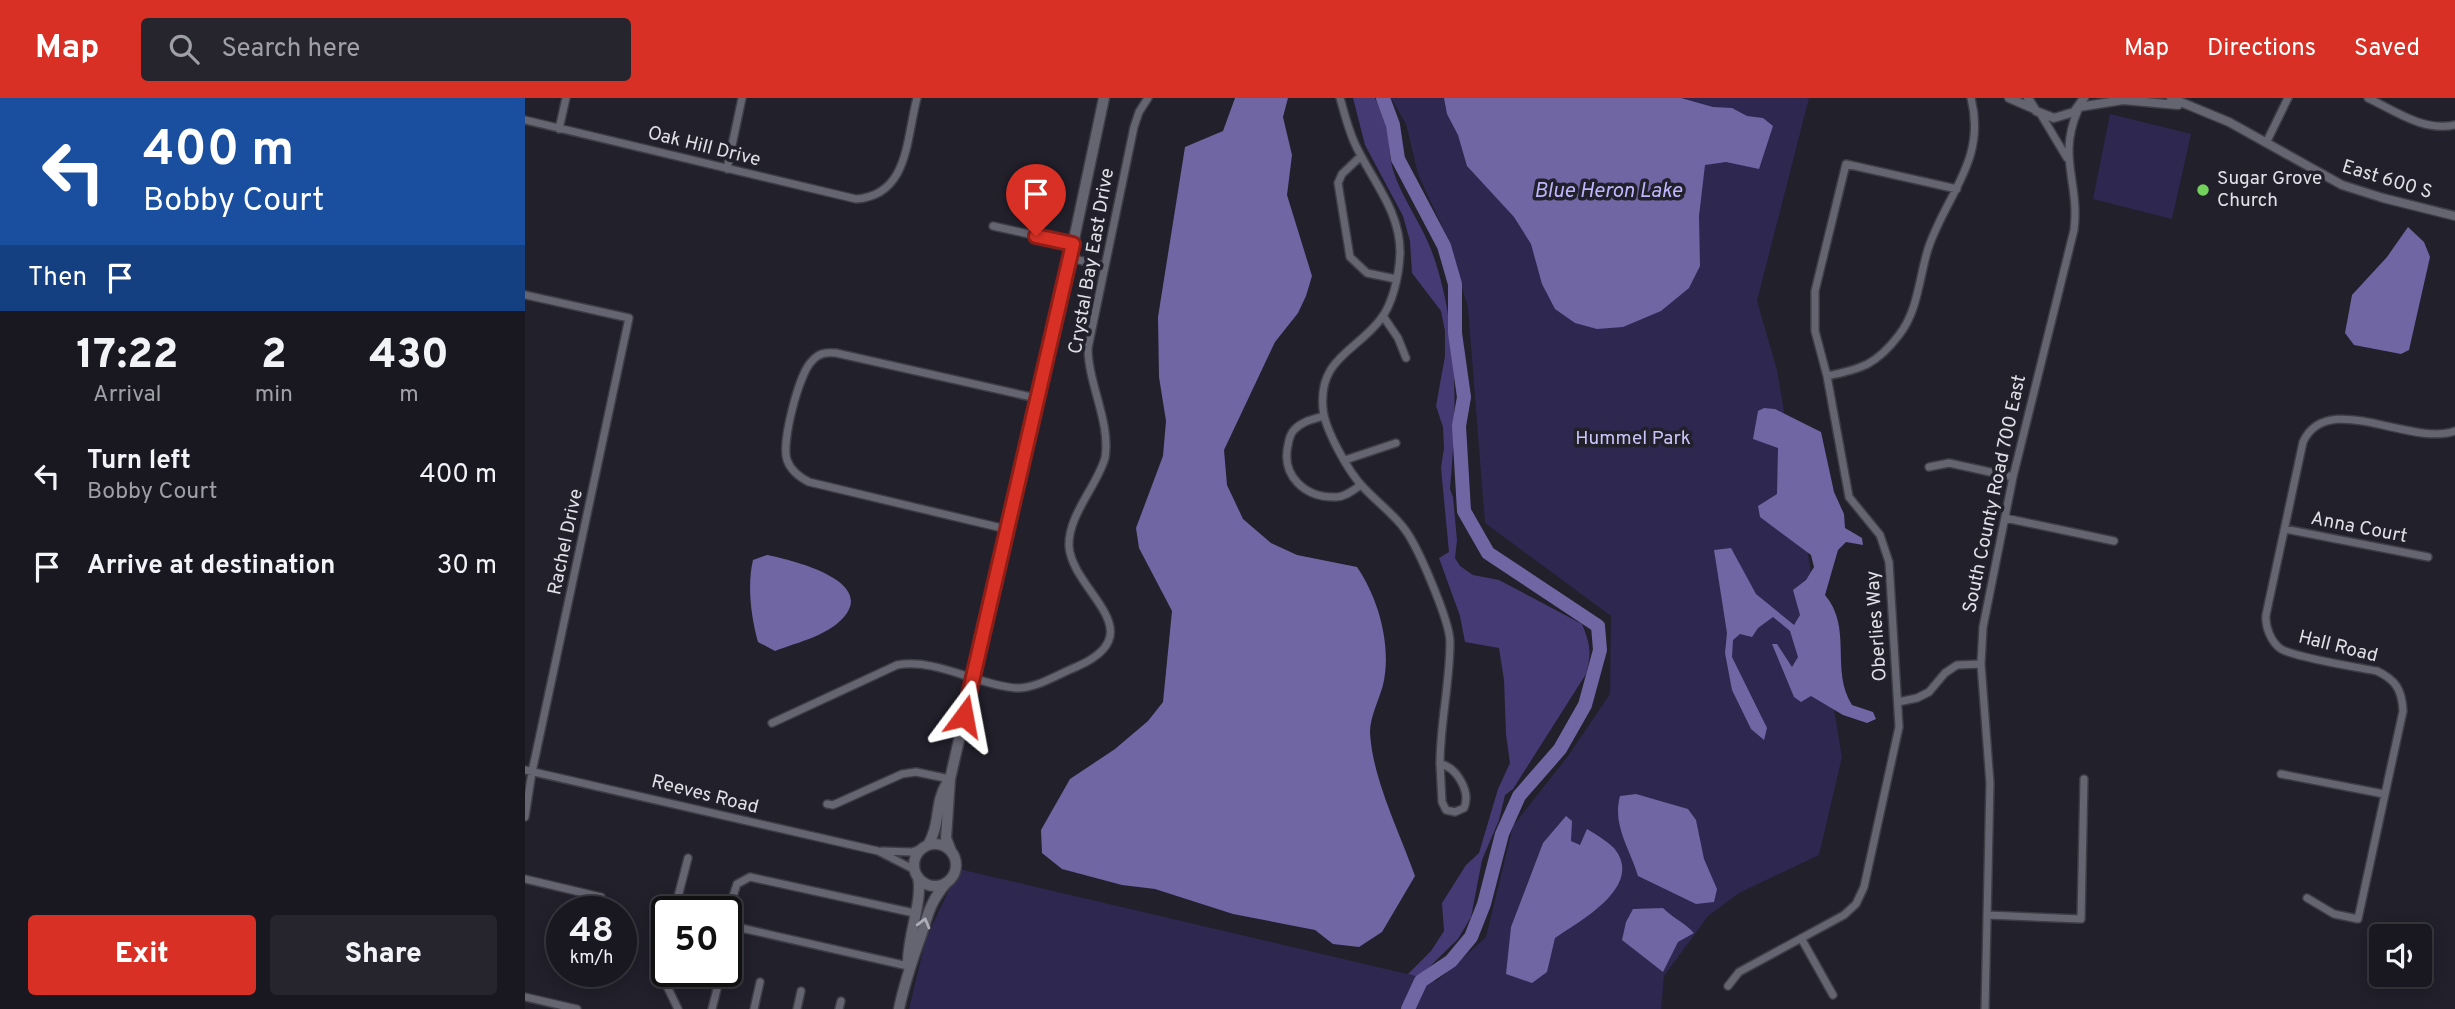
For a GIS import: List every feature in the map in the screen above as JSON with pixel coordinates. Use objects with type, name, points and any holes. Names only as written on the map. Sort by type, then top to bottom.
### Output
[{"type":"main road","points":[[908,966],[919,944],[927,911],[956,868],[946,838],[950,779],[1070,258],[1104,98]]},
{"type":"main road","points":[[899,1009],[908,966],[908,942],[921,889],[915,858],[937,831],[941,793],[950,779]]},
{"type":"main road","points":[[926,846],[941,844],[951,851]]},
{"type":"main road","points":[[916,873],[927,884],[946,883]]},
{"type":"street","points":[[559,129],[566,98]]},
{"type":"street","points":[[727,169],[742,98]]},
{"type":"street","name":"Oak Hill Drive","points":[[525,120],[847,197],[867,198],[886,190],[901,169],[917,98]]},
{"type":"street","name":"Crystal Bay East Drive","points":[[772,723],[897,665],[914,664],[1017,688],[1029,687],[1091,660],[1107,645],[1110,625],[1107,616],[1069,547],[1073,526],[1102,467],[1106,451],[1088,360],[1104,266],[1135,127],[1139,112],[1149,98]]},
{"type":"street","points":[[1340,98],[1361,156],[1396,219],[1400,254],[1396,279],[1383,316],[1335,361],[1325,384],[1324,416],[1345,460],[1361,485],[1412,539],[1446,621],[1450,644],[1440,740],[1440,764],[1441,802],[1446,810],[1464,808],[1465,793],[1455,771],[1450,766],[1440,764]]},
{"type":"street","points":[[1827,376],[1871,365],[1907,325],[1930,243],[1965,175],[1975,137],[1971,98]]},
{"type":"street","points":[[2009,98],[2038,112],[2059,118],[2079,108],[2133,100],[2201,110]]},
{"type":"street","points":[[2028,98],[2038,112]]},
{"type":"street","points":[[2079,108],[2084,98]]},
{"type":"street","points":[[2171,98],[2201,110]]},
{"type":"street","points":[[2266,143],[2288,98]]},
{"type":"street","points":[[2368,98],[2419,122],[2441,128],[2455,125]]},
{"type":"street","name":"South County Road 700 East","points":[[1985,1009],[1990,783],[1981,664],[1986,603],[2013,477],[2074,230],[2076,195],[2067,159],[2068,138],[2079,108]]},
{"type":"street","name":"East 600 S","points":[[2201,110],[2341,184],[2383,198],[2455,216]]},
{"type":"street","name":"South County Road 700 East","points":[[2038,112],[2067,159]]},
{"type":"street","points":[[1361,156],[1342,174],[1338,183],[1350,257],[1367,273],[1396,279]]},
{"type":"street","name":"Oberlies Way","points":[[1728,986],[1739,972],[1844,915],[1856,904],[1864,887],[1899,727],[1889,562],[1880,535],[1849,497],[1827,376],[1815,331],[1813,309],[1846,164],[1957,189]]},
{"type":"street","points":[[993,226],[1073,244]]},
{"type":"street","points":[[1070,258],[1104,266]]},
{"type":"street","name":"Rachel Drive","points":[[525,295],[629,318],[529,771],[525,817]]},
{"type":"street","points":[[1383,316],[1398,338],[1406,358]]},
{"type":"street","points":[[1006,529],[821,485],[799,477],[787,461],[785,452],[794,407],[805,369],[811,361],[825,352],[1036,398]]},
{"type":"street","points":[[1324,416],[1302,424],[1292,432],[1286,452],[1294,482],[1305,489],[1331,497],[1345,495],[1361,485]]},
{"type":"street","name":"Hall Road","points":[[2307,898],[2335,914],[2358,919],[2403,711],[2397,684],[2377,671],[2281,648],[2266,628],[2266,615],[2304,442],[2310,430],[2321,422],[2346,418],[2431,436],[2455,431]]},
{"type":"street","points":[[1345,460],[1396,443]]},
{"type":"street","points":[[1929,467],[1949,463],[2013,477]]},
{"type":"street","points":[[2005,517],[2114,541]]},
{"type":"street","name":"Anna Court","points":[[2285,529],[2428,557]]},
{"type":"street","points":[[1898,702],[1929,692],[1945,673],[1957,665],[1981,664]]},
{"type":"street","name":"Reeves Road","points":[[529,771],[878,851],[912,852],[926,846]]},
{"type":"street","points":[[827,804],[833,805],[902,774],[916,772],[950,779]]},
{"type":"street","points":[[2281,774],[2384,794]]},
{"type":"street","points":[[1987,915],[2081,919],[2084,779]]},
{"type":"street","name":"Reeves Road","points":[[878,851],[916,873]]},
{"type":"street","points":[[678,896],[688,858]]},
{"type":"street","points":[[908,966],[737,927],[729,914],[740,880],[750,877],[914,913]]},
{"type":"street","points":[[525,879],[597,896]]},
{"type":"street","points":[[1801,937],[1833,995]]},
{"type":"street","points":[[754,1009],[760,982]]},
{"type":"street","points":[[667,987],[678,1009]]},
{"type":"street","points":[[712,1009],[718,987]]},
{"type":"street","points":[[797,1009],[801,991]]},
{"type":"street","points":[[525,997],[577,1009]]},
{"type":"green space","name":"Hummel Park","points":[[1391,98],[1809,98],[1757,301],[1777,370],[1842,757],[1819,855],[1739,893],[1708,916],[1664,976],[1661,1009],[909,1009],[926,938],[959,869],[1437,981],[1486,937],[1513,826],[1568,756],[1610,694],[1611,616],[1485,523],[1468,308],[1447,237],[1418,174],[1406,124]]},
{"type":"green space","points":[[2110,114],[2191,134],[2172,219],[2093,199]]},
{"type":"shaded area","points":[[1353,98],[1375,98],[1386,124],[1397,181],[1428,242],[1441,280],[1454,369],[1450,489],[1457,540],[1455,558],[1460,566],[1473,575],[1499,580],[1582,624],[1589,648],[1586,674],[1513,789],[1505,795],[1499,820],[1482,860],[1471,917],[1458,939],[1419,977],[1408,974],[1431,951],[1444,931],[1442,903],[1466,865],[1479,853],[1498,789],[1510,763],[1504,680],[1499,648],[1465,642],[1460,616],[1439,558],[1449,552],[1441,468],[1443,427],[1436,406],[1445,356],[1445,331],[1441,311],[1412,273],[1410,241],[1403,216],[1365,145]]},
{"type":"water","points":[[1235,98],[1288,98],[1283,117],[1292,155],[1287,195],[1312,276],[1298,313],[1275,342],[1224,450],[1227,485],[1243,519],[1271,543],[1297,555],[1357,567],[1372,594],[1385,639],[1383,685],[1370,726],[1372,750],[1381,786],[1415,876],[1382,932],[1359,947],[1333,944],[1315,930],[1233,914],[1155,889],[1122,885],[1062,869],[1042,853],[1041,830],[1070,779],[1115,749],[1148,721],[1163,702],[1172,611],[1139,548],[1136,528],[1163,456],[1166,421],[1159,377],[1158,317],[1185,147],[1223,131]]},
{"type":"water","name":"Blue Heron Lake","points":[[1444,98],[1681,98],[1713,107],[1732,108],[1747,116],[1763,118],[1773,126],[1759,169],[1726,162],[1705,165],[1699,216],[1700,266],[1689,288],[1661,311],[1623,327],[1597,329],[1575,323],[1555,309],[1542,284],[1531,244],[1514,217],[1467,166],[1458,135],[1447,114]]},
{"type":"water","points":[[2408,227],[2424,242],[2430,257],[2409,350],[2401,354],[2354,345],[2345,333],[2352,295],[2387,257]]},
{"type":"water","points":[[1764,408],[1775,409],[1821,432],[1834,492],[1844,514],[1845,528],[1862,538],[1863,545],[1846,542],[1838,550],[1825,595],[1838,621],[1842,678],[1846,692],[1852,705],[1873,712],[1876,719],[1867,723],[1843,715],[1811,696],[1801,702],[1794,697],[1772,644],[1777,644],[1792,667],[1798,657],[1790,631],[1773,617],[1758,628],[1752,637],[1740,634],[1733,640],[1732,657],[1767,728],[1764,740],[1751,729],[1732,690],[1725,653],[1727,633],[1714,550],[1731,548],[1756,594],[1794,625],[1800,615],[1793,590],[1806,580],[1814,567],[1811,555],[1760,517],[1758,506],[1777,494],[1778,448],[1753,439],[1758,411]]},
{"type":"water","points":[[767,555],[807,566],[837,580],[847,590],[851,601],[841,621],[824,632],[775,651],[758,642],[753,622],[751,570],[753,560]]},
{"type":"water","points":[[1636,794],[1688,809],[1696,820],[1704,859],[1717,889],[1714,902],[1696,904],[1638,876],[1618,817],[1620,796]]},
{"type":"water","points":[[1566,816],[1572,821],[1571,841],[1580,845],[1587,829],[1601,838],[1614,848],[1621,862],[1622,876],[1606,900],[1555,938],[1547,972],[1532,983],[1506,974],[1511,927],[1543,843]]},
{"type":"water","points":[[1663,908],[1694,933],[1678,942],[1663,972],[1622,940],[1626,922],[1633,909]]},
{"type":"waterway","points":[[1383,98],[1393,125],[1398,159],[1444,246],[1455,284],[1455,333],[1464,397],[1459,426],[1464,511],[1488,553],[1598,626],[1600,650],[1585,705],[1560,749],[1519,796],[1502,834],[1484,904],[1471,937],[1451,961],[1421,981],[1408,1009]]},
{"type":"place","name":"Sugar Grove Church","points":[[2203,190]]},
{"type":"route","points":[[964,716],[1073,244],[1036,236]]}]
